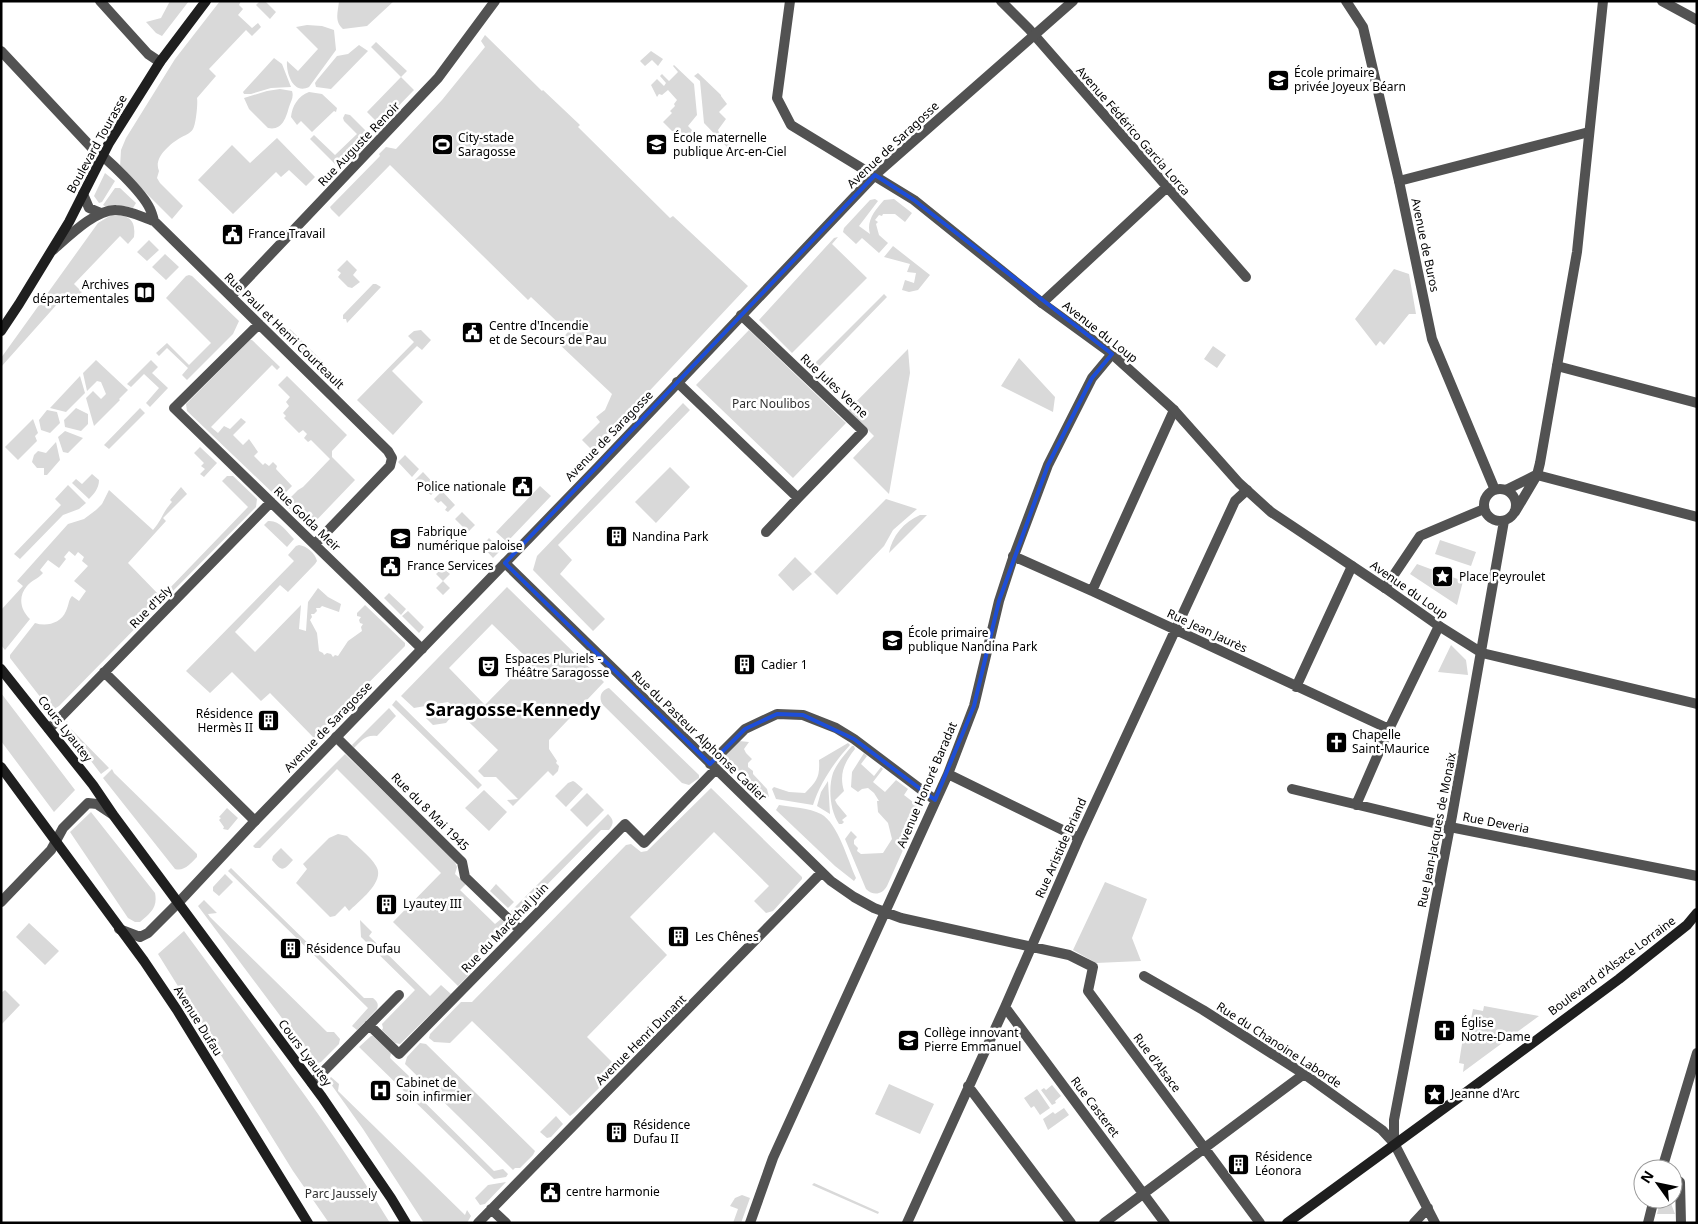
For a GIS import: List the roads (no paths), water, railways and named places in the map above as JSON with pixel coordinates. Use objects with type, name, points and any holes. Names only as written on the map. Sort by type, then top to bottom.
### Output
[{"type":"main road","name":"Boulevard Tourasse","points":[[1,331],[51,251],[103,155],[160,62],[206,1]]},
{"type":"main road","name":"Boulevard Tourasse","points":[[1,318],[19,304]]},
{"type":"main road","name":"Cours Lyautey","points":[[1,669],[93,785],[312,1083],[386,1190],[406,1223]]},
{"type":"main road","name":"Avenue Dufau","points":[[1,767],[144,960],[177,1010],[308,1223]]},
{"type":"main road","name":"Boulevard d'Alsace Lorraine","points":[[1287,1223],[1618,979],[1692,923],[1697,914]]},
{"type":"street","points":[[100,1],[148,54],[160,62]]},
{"type":"street","name":"Rue Auguste Renoir","points":[[231,296],[438,78],[495,1]]},
{"type":"street","name":"Avenue du Loup","points":[[790,1],[777,98],[792,125],[914,200],[1042,303],[1112,354],[1174,410],[1247,490],[1271,512],[1482,653],[1697,704]]},
{"type":"street","name":"Avenue Fédérico Garcia Lorca","points":[[1001,1],[1246,277]]},
{"type":"street","name":"Avenue de Saragosse","points":[[178,902],[875,175],[1073,1]]},
{"type":"street","name":"Avenue de Buros","points":[[1346,1],[1363,26],[1399,181],[1432,339],[1495,490]]},
{"type":"street","points":[[1603,1],[1577,252],[1537,475],[1515,512],[1508,519],[1499,521],[1490,518],[1484,509],[1484,500],[1495,490],[1506,490],[1537,475],[1697,517]]},
{"type":"street","points":[[1662,1],[1697,20]]},
{"type":"street","name":"Rue Paul et Henri Courteault","points":[[1,51],[92,148],[103,155],[140,195],[150,209],[154,221],[391,454],[392,462],[390,466],[315,544]]},
{"type":"street","points":[[1399,181],[1590,132]]},
{"type":"street","points":[[1042,303],[1166,188]]},
{"type":"street","points":[[83,194],[89,208],[101,213]]},
{"type":"street","name":"Rue Paul et Henri Courteault","points":[[101,213],[115,210],[154,221]]},
{"type":"street","points":[[51,251],[78,228],[101,213]]},
{"type":"street","name":"Rue Jules Verne","points":[[741,316],[863,431],[766,532]]},
{"type":"street","name":"Rue Golda Meir","points":[[259,324],[174,408],[422,649]]},
{"type":"street","name":"Avenue Honoré Baradat","points":[[750,1223],[772,1158],[948,774],[974,706],[999,601],[1013,556],[1048,465],[1092,378],[1112,354]]},
{"type":"street","points":[[1557,366],[1697,403]]},
{"type":"street","points":[[677,382],[798,498]]},
{"type":"street","points":[[1092,591],[1174,410]]},
{"type":"street","name":"Rue Aristide Briand","points":[[907,1223],[1005,1007],[1030,946],[1175,630],[1235,501],[1247,490]]},
{"type":"street","points":[[1506,490],[1514,497],[1516,502],[1515,512]]},
{"type":"street","name":"Rue d'Isly","points":[[49,729],[271,502]]},
{"type":"street","points":[[1385,588],[1420,536],[1484,509]]},
{"type":"street","name":"Rue Jean-Jacques de Monaix","points":[[1394,1143],[1394,1120],[1482,653],[1484,630],[1504,520]]},
{"type":"street","name":"Rue Jean Jaurès","points":[[1013,556],[1390,729]]},
{"type":"street","name":"Rue du Pasteur Alphonse Cadier","points":[[505,563],[821,873],[854,898],[885,912]]},
{"type":"street","points":[[1296,686],[1352,566]]},
{"type":"street","points":[[1356,805],[1439,626]]},
{"type":"street","points":[[104,672],[255,821]]},
{"type":"street","points":[[713,766],[746,729],[777,714],[803,715],[836,728],[854,739],[936,800]]},
{"type":"street","name":"Rue du 8 Mai 1945","points":[[336,737],[462,862],[465,876],[520,930]]},
{"type":"street","name":"Rue du Maréchal Juin","points":[[369,1025],[399,1054],[625,824],[644,843],[713,766]]},
{"type":"street","points":[[948,774],[1079,838]]},
{"type":"street","name":"Rue Deveria","points":[[1292,789],[1450,827],[1697,876]]},
{"type":"street","points":[[1,902],[51,850],[63,828],[88,803],[106,808],[114,816]]},
{"type":"street","name":"Avenue Henri Dunant","points":[[478,1223],[821,873]]},
{"type":"street","points":[[119,928],[140,937],[148,933],[178,902]]},
{"type":"street","points":[[885,912],[901,918],[1030,946]]},
{"type":"street","name":"Rue d'Alsace","points":[[1030,946],[1069,955],[1093,967],[1088,991],[1260,1223]]},
{"type":"street","name":"Rue du Chanoine Laborde","points":[[1144,976],[1203,1010],[1304,1074],[1382,1130],[1394,1143]]},
{"type":"street","points":[[312,1083],[399,995]]},
{"type":"street","name":"Rue Casteret","points":[[1005,1007],[1165,1223]]},
{"type":"street","points":[[1665,1159],[1697,1053]]},
{"type":"street","points":[[1104,1223],[1304,1074]]},
{"type":"street","points":[[968,1086],[1071,1223]]},
{"type":"street","points":[[1394,1143],[1435,1223]]},
{"type":"street","points":[[1414,1223],[1428,1208]]},
{"type":"street","points":[[492,1209],[506,1223]]},
{"type":"street","points":[[1648,1223],[1652,1209]]},
{"type":"street","points":[[1681,1209],[1681,1223]]},
{"type":"place","name":"École primaire privée Joyeux Béarn","points":[[1278,80]]},
{"type":"place","name":"City-stade Saragosse","points":[[442,145]]},
{"type":"place","name":"École maternelle publique Arc-en-Ciel","points":[[657,145]]},
{"type":"place","name":"France Travail","points":[[232,234]]},
{"type":"place","name":"Archives départementales","points":[[145,292]]},
{"type":"place","name":"Centre d'Incendie et de Secours de Pau","points":[[473,333]]},
{"type":"place","name":"Police nationale","points":[[522,487]]},
{"type":"place","name":"Nandina Park","points":[[616,537]]},
{"type":"place","name":"Fabrique numérique paloise","points":[[401,539]]},
{"type":"place","name":"France Services","points":[[391,566]]},
{"type":"place","name":"Place Peyroulet","points":[[1443,577]]},
{"type":"place","name":"École primaire publique Nandina Park","points":[[892,640]]},
{"type":"place","name":"Cadier 1","points":[[745,665]]},
{"type":"place","name":"Espaces Pluriels - Théâtre Saragosse","points":[[489,666]]},
{"type":"place","name":"Résidence Hermès II","points":[[269,721]]},
{"type":"place","name":"Chapelle Saint-Maurice","points":[[1336,742]]},
{"type":"place","name":"Lyautey III","points":[[387,904]]},
{"type":"place","name":"Les Chênes","points":[[679,937]]},
{"type":"place","name":"Résidence Dufau","points":[[290,949]]},
{"type":"place","name":"Église Notre-Dame","points":[[1445,1030]]},
{"type":"place","name":"Collège innovant Pierre Emmanuel","points":[[908,1040]]},
{"type":"place","name":"Cabinet de soin infirmier","points":[[380,1090]]},
{"type":"place","name":"Jeanne d'Arc","points":[[1435,1094]]},
{"type":"place","name":"Résidence Dufau II","points":[[617,1132]]},
{"type":"place","name":"Résidence Léonora","points":[[1239,1164]]},
{"type":"place","name":"centre harmonie","points":[[550,1192]]},
{"type":"district","name":"Saragosse-Kennedy","points":[[513,710]]},
{"type":"park label","name":"Parc Noulibos","points":[[771,404]]},
{"type":"park label","name":"Parc Jaussely","points":[[341,1194]]}]
